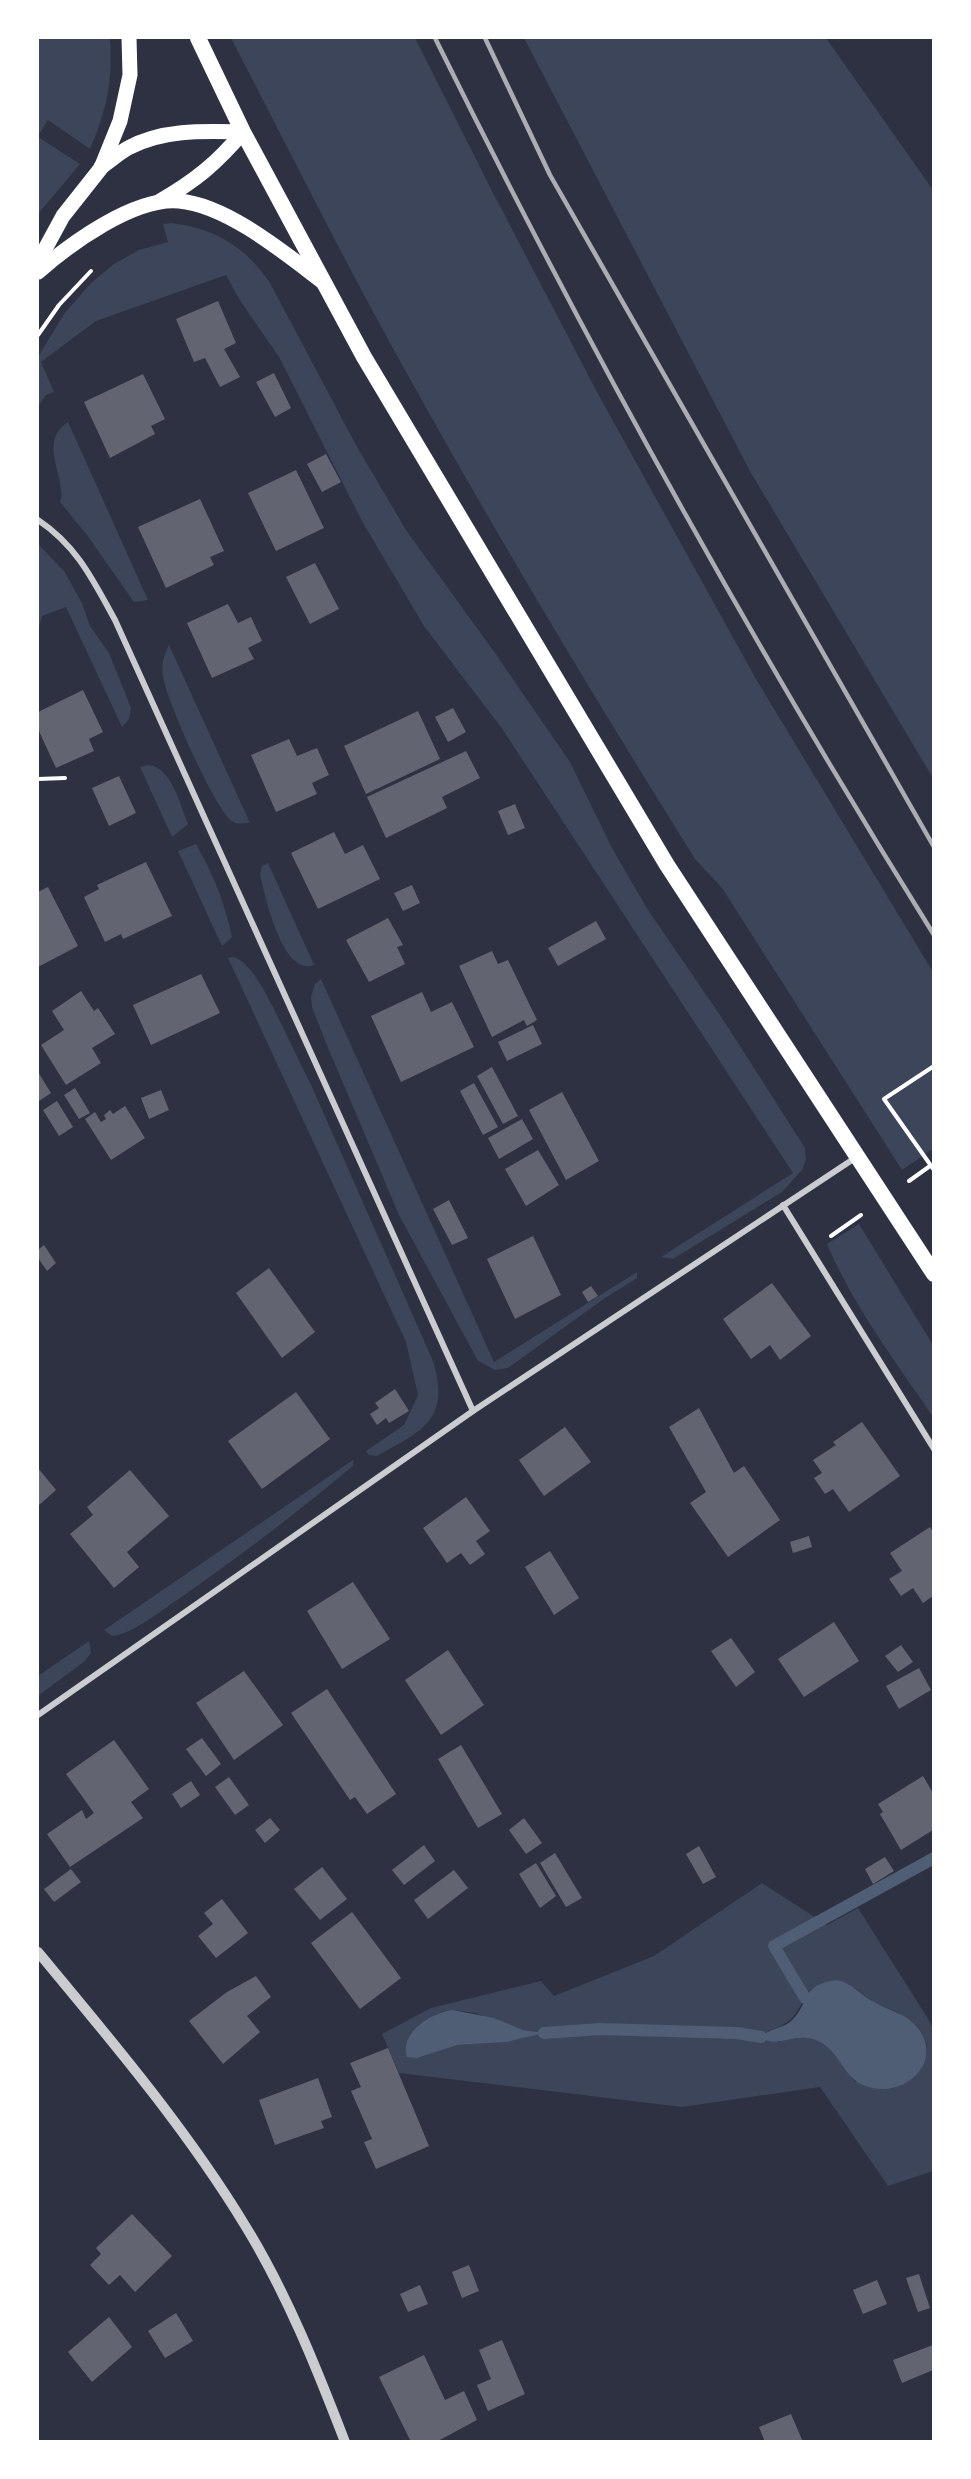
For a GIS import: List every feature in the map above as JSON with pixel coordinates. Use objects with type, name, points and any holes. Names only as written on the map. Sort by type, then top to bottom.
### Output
[{"type":"highway","points":[[198,38],[243,132],[370,367],[668,865],[933,1274]]},
{"type":"main road","points":[[101,168],[120,121],[130,75],[129,38]]},
{"type":"main road","points":[[38,262],[63,216],[101,168],[128,148],[162,135],[198,131],[243,132]]},
{"type":"main road","points":[[38,272],[67,247],[111,221],[157,202],[194,181],[221,158],[243,132]]},
{"type":"main road","points":[[157,202],[180,201],[218,212],[266,239],[323,282]]},
{"type":"street","points":[[38,520],[70,545],[115,620],[473,1411]]},
{"type":"street","points":[[38,1715],[473,1411],[857,1157]]},
{"type":"street","points":[[783,1205],[933,1449]]},
{"type":"street","points":[[38,1952],[138,2073],[207,2166],[246,2227],[290,2311],[345,2442]]},
{"type":"path","points":[[38,335],[59,305],[97,266]]},
{"type":"path","points":[[38,779],[65,778]]},
{"type":"path","points":[[933,1066],[884,1100],[933,1170]]},
{"type":"shaded area","points":[[38,38],[110,38],[111,68],[105,108],[90,149],[48,120],[38,136]]},
{"type":"shaded area","points":[[231,38],[415,38],[597,392],[756,679],[933,972],[933,1152],[931,1150],[902,1170],[722,888],[695,859],[536,598],[421,399],[345,259]]},
{"type":"shaded area","points":[[524,38],[826,38],[933,190],[933,778],[751,473]]},
{"type":"shaded area","points":[[38,137],[80,164],[38,214]]},
{"type":"shaded area","points":[[171,223],[202,229],[228,241],[251,259],[270,283],[356,445],[406,530],[570,762],[612,848],[648,910],[724,1021],[805,1148],[806,1160],[802,1170],[782,1192],[673,1259],[661,1257],[793,1173],[503,730],[424,626],[363,523],[279,357],[239,299],[226,275],[96,321],[41,362],[54,392],[46,395],[38,406],[38,357],[64,314],[91,283],[114,264],[139,250],[168,242],[163,224]]},
{"type":"shaded area","points":[[68,422],[148,600],[134,602],[87,535],[60,502],[61,493],[54,440],[59,430]]},
{"type":"shaded area","points":[[38,544],[64,571],[82,603],[90,626],[109,653],[131,708],[129,719],[122,727],[66,607],[42,616],[38,631]]},
{"type":"shaded area","points":[[169,645],[250,823],[234,822],[225,813],[192,753],[172,706],[163,676],[163,660]]},
{"type":"shaded area","points":[[148,765],[163,772],[169,780],[188,824],[172,837],[140,767]]},
{"type":"shaded area","points":[[196,844],[218,889],[229,924],[232,937],[222,946],[178,851]]},
{"type":"shaded area","points":[[268,863],[314,965],[303,965],[293,959],[277,932],[260,874],[262,866]]},
{"type":"shaded area","points":[[233,957],[245,964],[251,971],[273,1007],[312,1087],[433,1361],[438,1381],[438,1397],[429,1421],[419,1431],[377,1456],[369,1455],[366,1451],[404,1425],[418,1395],[406,1342],[228,958]]},
{"type":"shaded area","points":[[321,979],[494,1362],[637,1272],[637,1278],[605,1298],[508,1368],[495,1370],[478,1361],[399,1215],[326,1043],[312,1007],[311,997],[315,984]]},
{"type":"shaded area","points":[[859,1224],[933,1345],[933,1417],[862,1311],[827,1244]]},
{"type":"shaded area","points":[[353,1460],[353,1466],[289,1517],[156,1615],[120,1634],[112,1636],[104,1630]]},
{"type":"shaded area","points":[[89,1641],[91,1653],[85,1661],[38,1696],[38,1676]]},
{"type":"shaded area","points":[[762,1883],[827,1925],[858,1908],[934,2030],[933,2171],[888,2186],[820,2087],[682,2107],[399,2073],[382,2034],[431,2008],[541,1981],[554,1996],[654,1956]],"holes":[[[855,1988],[874,2003],[899,2013],[921,2032],[927,2044],[927,2055],[855,2082],[842,2061],[828,2046],[806,2038],[778,2042],[768,2031],[788,2021],[807,1994]],[[453,2010],[475,2013],[523,2030],[541,2033],[507,2042],[458,2045],[417,2058],[433,2016]]]},
{"type":"shaded area","points":[[837,1980],[899,2013],[912,2022],[923,2035],[927,2049],[924,2062],[918,2073],[907,2082],[893,2088],[878,2089],[863,2085],[851,2076],[832,2051],[818,2041],[802,2038],[774,2042],[762,2038],[768,2032],[790,2022],[801,2009],[807,1996],[817,1986]]},
{"type":"shaded area","points":[[453,2010],[494,2018],[523,2030],[544,2033],[507,2042],[458,2045],[417,2058],[407,2057],[408,2040],[419,2025],[436,2015]]},
{"type":"building","points":[[218,301],[236,343],[224,349],[240,377],[220,387],[205,358],[194,362],[176,319]]},
{"type":"building","points":[[274,373],[291,408],[275,417],[256,382]]},
{"type":"building","points":[[143,374],[165,419],[151,426],[155,434],[110,458],[84,402]]},
{"type":"building","points":[[326,454],[341,482],[322,492],[307,464]]},
{"type":"building","points":[[296,470],[324,528],[276,551],[248,493]]},
{"type":"building","points":[[200,499],[224,551],[210,557],[214,565],[166,588],[138,527]]},
{"type":"building","points":[[315,563],[339,609],[310,624],[286,577]]},
{"type":"building","points":[[228,604],[238,623],[251,617],[262,641],[248,648],[254,659],[212,678],[187,623]]},
{"type":"building","points":[[83,690],[103,732],[89,739],[94,751],[56,768],[38,729],[38,712]]},
{"type":"building","points":[[453,708],[466,732],[448,742],[435,717]]},
{"type":"building","points":[[418,711],[440,759],[366,794],[344,746]]},
{"type":"building","points":[[289,739],[297,756],[317,748],[329,775],[312,783],[317,794],[276,812],[251,755]]},
{"type":"building","points":[[466,751],[480,778],[442,797],[447,808],[386,838],[367,797]]},
{"type":"building","points":[[119,776],[136,813],[109,826],[92,788]]},
{"type":"building","points":[[515,804],[525,828],[508,835],[498,811]]},
{"type":"building","points":[[334,832],[345,854],[363,845],[380,879],[318,909],[291,853]]},
{"type":"building","points":[[146,862],[172,916],[123,939],[121,934],[105,942],[84,897],[99,889],[97,885]]},
{"type":"building","points":[[412,885],[420,903],[403,911],[394,893]]},
{"type":"building","points":[[48,887],[78,946],[38,967],[38,892]]},
{"type":"building","points":[[388,918],[403,945],[397,947],[405,964],[369,982],[346,940]]},
{"type":"building","points":[[596,921],[606,939],[558,966],[548,948]]},
{"type":"building","points":[[492,951],[498,964],[508,960],[537,1020],[527,1026],[524,1020],[492,1037],[459,966]]},
{"type":"building","points":[[201,974],[220,1013],[151,1045],[133,1005]]},
{"type":"building","points":[[81,991],[94,1011],[98,1008],[115,1034],[92,1048],[101,1063],[66,1085],[41,1045],[64,1030],[52,1011]]},
{"type":"building","points":[[422,992],[431,1012],[452,1002],[474,1047],[401,1082],[371,1016]]},
{"type":"building","points":[[533,1025],[542,1044],[507,1061],[498,1042]]},
{"type":"building","points":[[492,1067],[518,1116],[503,1124],[477,1076]]},
{"type":"building","points":[[38,1072],[51,1093],[39,1101],[38,1100]]},
{"type":"building","points":[[474,1083],[498,1127],[483,1135],[460,1091]]},
{"type":"building","points":[[75,1088],[90,1113],[79,1119],[64,1095]]},
{"type":"building","points":[[161,1090],[169,1110],[149,1119],[141,1098]]},
{"type":"building","points":[[562,1092],[599,1161],[566,1180],[529,1110]]},
{"type":"building","points":[[57,1101],[73,1127],[59,1136],[43,1110]]},
{"type":"building","points":[[125,1106],[145,1138],[111,1160],[85,1119],[95,1112],[101,1122],[106,1119],[104,1115],[110,1110],[113,1114]]},
{"type":"building","points":[[522,1119],[533,1139],[499,1159],[488,1138]]},
{"type":"building","points":[[538,1150],[559,1185],[526,1206],[505,1169]]},
{"type":"building","points":[[449,1200],[468,1238],[452,1245],[433,1209]]},
{"type":"building","points":[[533,1236],[561,1295],[515,1319],[487,1259]]},
{"type":"building","points":[[44,1245],[56,1263],[47,1271],[38,1258],[38,1250]]},
{"type":"building","points":[[269,1268],[315,1332],[282,1358],[236,1293]]},
{"type":"building","points":[[772,1283],[811,1336],[780,1360],[770,1345],[751,1359],[723,1319]]},
{"type":"building","points":[[591,1286],[598,1296],[588,1302],[582,1292]]},
{"type":"building","points":[[395,1389],[409,1411],[389,1423],[386,1418],[377,1425],[370,1414],[379,1408],[375,1403]]},
{"type":"building","points":[[296,1392],[330,1439],[262,1489],[228,1441]]},
{"type":"building","points":[[699,1408],[734,1473],[744,1466],[780,1520],[728,1557],[690,1503],[706,1492],[669,1427]]},
{"type":"building","points":[[862,1422],[900,1476],[849,1512],[833,1489],[825,1494],[814,1478],[822,1473],[813,1460],[836,1445],[833,1442]]},
{"type":"building","points":[[565,1427],[591,1462],[544,1496],[519,1460]]},
{"type":"building","points":[[38,1468],[56,1490],[38,1506]]},
{"type":"building","points":[[130,1470],[169,1516],[127,1552],[139,1567],[114,1588],[70,1534],[93,1515],[87,1507]]},
{"type":"building","points":[[466,1497],[490,1531],[476,1541],[485,1554],[470,1565],[461,1553],[447,1563],[423,1528]]},
{"type":"building","points":[[930,1527],[933,1532],[933,1596],[923,1603],[913,1588],[901,1596],[889,1579],[902,1571],[890,1553]]},
{"type":"building","points":[[809,1536],[812,1547],[793,1553],[790,1542]]},
{"type":"building","points":[[550,1551],[579,1598],[554,1615],[525,1567]]},
{"type":"building","points":[[353,1582],[390,1639],[342,1669],[307,1611]]},
{"type":"building","points":[[834,1622],[859,1661],[804,1697],[778,1659]]},
{"type":"building","points":[[731,1638],[755,1672],[736,1687],[711,1651]]},
{"type":"building","points":[[901,1645],[913,1662],[898,1672],[885,1656]]},
{"type":"building","points":[[448,1650],[484,1705],[441,1735],[405,1680]]},
{"type":"building","points":[[919,1668],[931,1690],[899,1709],[886,1686]]},
{"type":"building","points":[[244,1671],[283,1725],[234,1760],[196,1703]]},
{"type":"building","points":[[327,1689],[396,1794],[367,1814],[355,1797],[350,1800],[291,1713]]},
{"type":"building","points":[[202,1738],[221,1764],[206,1776],[186,1749]]},
{"type":"building","points":[[114,1740],[149,1789],[131,1802],[143,1818],[70,1867],[47,1834],[82,1810],[86,1819],[94,1813],[66,1774]]},
{"type":"building","points":[[461,1745],[502,1814],[478,1828],[438,1759]]},
{"type":"building","points":[[923,1776],[933,1793],[933,1830],[901,1850],[880,1814],[883,1812],[878,1804]]},
{"type":"building","points":[[229,1777],[249,1805],[235,1815],[215,1787]]},
{"type":"building","points":[[191,1781],[200,1795],[181,1808],[172,1794]]},
{"type":"building","points":[[270,1818],[280,1830],[265,1843],[255,1830]]},
{"type":"building","points":[[524,1818],[542,1843],[526,1854],[509,1830]]},
{"type":"building","points":[[424,1845],[435,1861],[404,1885],[392,1870]]},
{"type":"building","points":[[699,1846],[716,1877],[703,1884],[686,1854]]},
{"type":"building","points":[[555,1853],[582,1898],[566,1907],[540,1863]]},
{"type":"building","points":[[885,1857],[894,1871],[873,1884],[865,1869]]},
{"type":"building","points":[[536,1863],[556,1896],[540,1908],[519,1874]]},
{"type":"building","points":[[322,1867],[347,1899],[320,1920],[294,1889]]},
{"type":"building","points":[[71,1869],[81,1882],[54,1902],[44,1889]]},
{"type":"building","points":[[454,1870],[468,1888],[428,1919],[414,1900]]},
{"type":"building","points":[[222,1899],[248,1933],[216,1958],[198,1936],[213,1924],[204,1913]]},
{"type":"building","points":[[352,1912],[401,1978],[360,2009],[311,1943]]},
{"type":"building","points":[[256,1976],[271,1997],[247,2016],[260,2032],[223,2064],[189,2021],[227,1992]]},
{"type":"building","points":[[388,2048],[429,2146],[376,2169],[364,2142],[372,2139],[351,2091],[361,2087],[350,2063]]},
{"type":"building","points":[[318,2078],[332,2117],[321,2121],[324,2128],[275,2145],[259,2100]]},
{"type":"building","points":[[132,2214],[172,2256],[135,2292],[120,2275],[109,2285],[90,2265],[101,2254],[96,2248]]},
{"type":"building","points":[[469,2265],[479,2291],[462,2298],[452,2272]]},
{"type":"building","points":[[919,2274],[930,2308],[918,2312],[906,2278]]},
{"type":"building","points":[[877,2280],[887,2304],[863,2314],[853,2290]]},
{"type":"building","points":[[420,2285],[428,2304],[408,2312],[400,2294]]},
{"type":"building","points":[[176,2313],[193,2341],[165,2358],[148,2331]]},
{"type":"building","points":[[109,2317],[132,2347],[92,2382],[68,2352]]},
{"type":"building","points":[[502,2340],[525,2394],[488,2411],[477,2385],[491,2379],[479,2350]]},
{"type":"building","points":[[933,2345],[933,2370],[902,2383],[893,2360]]},
{"type":"building","points":[[424,2355],[445,2400],[464,2391],[477,2420],[436,2442],[411,2442],[379,2377]]},
{"type":"building","points":[[791,2414],[803,2442],[765,2442],[759,2427]]},
{"type":"waterway","points":[[805,1998],[774,1946],[934,1858]]},
{"type":"waterway","points":[[544,2033],[600,2029],[737,2033],[761,2037]]},
{"type":"railway","points":[[435,38],[551,266],[673,493],[801,716],[934,935]]},
{"type":"railway","points":[[485,38],[550,175],[934,847]]}]
